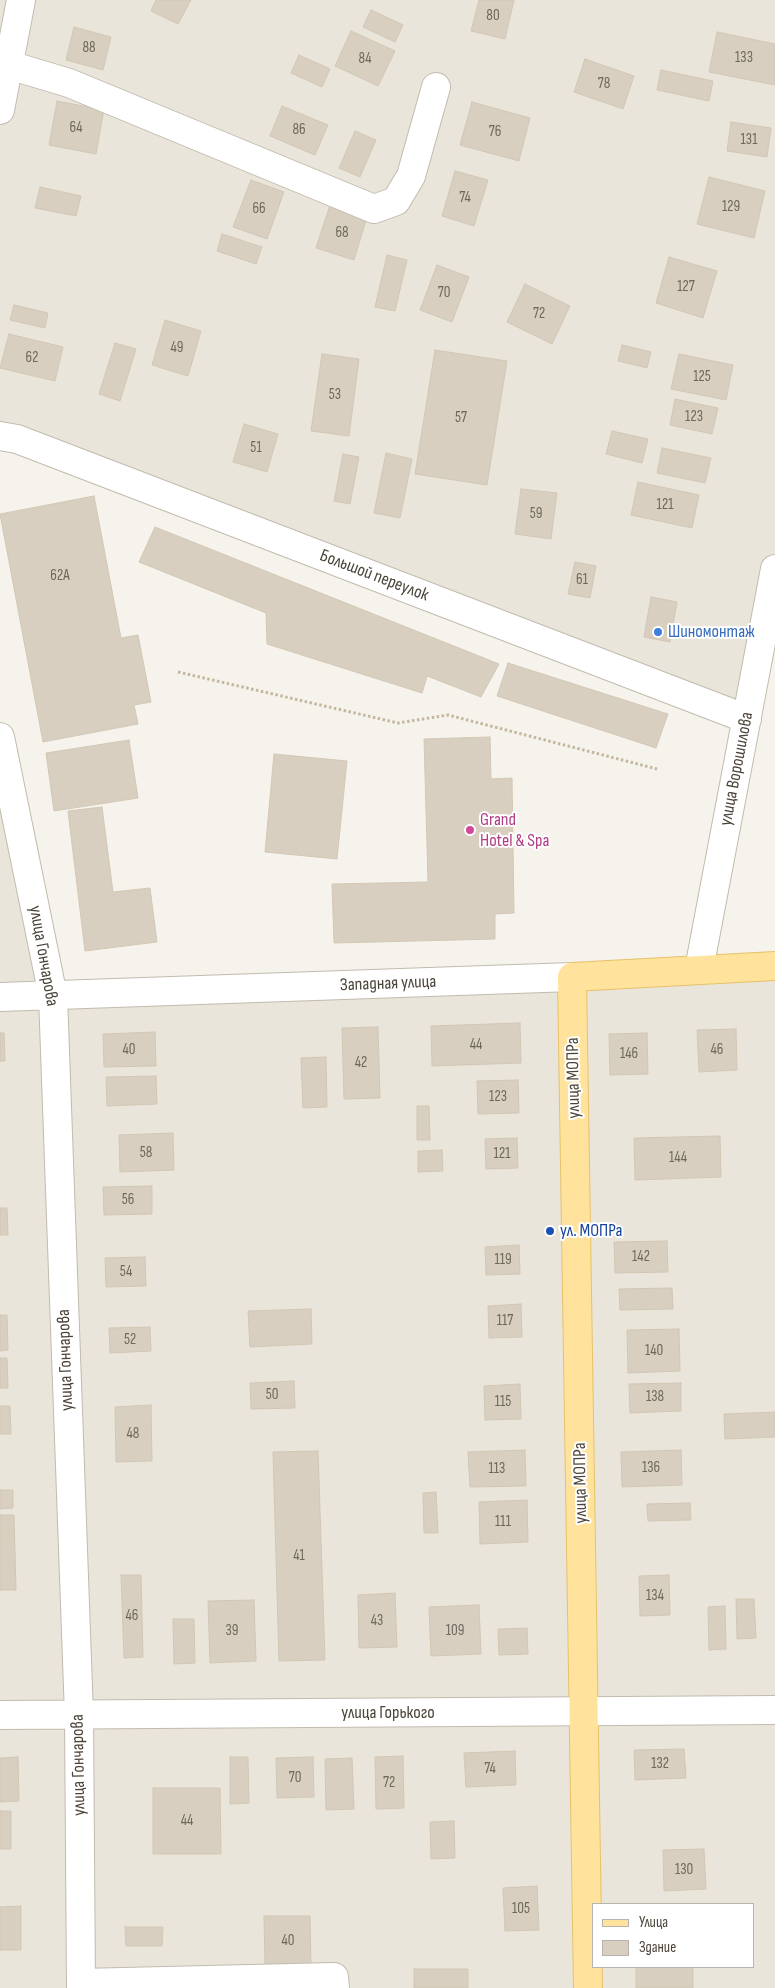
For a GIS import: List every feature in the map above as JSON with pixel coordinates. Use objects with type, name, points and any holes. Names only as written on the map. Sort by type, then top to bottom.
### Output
[{"type":"main road","name":"Западная улица","points":[[572,977],[775,966]]},
{"type":"main road","name":"улица МОПРа","points":[[572,977],[588,1988]]},
{"type":"street","points":[[0,110],[20,0]]},
{"type":"street","points":[[9,65],[70,83],[374,209],[396,201],[411,176],[436,87]]},
{"type":"street","name":"Большой переулок","points":[[0,436],[17,439],[747,719]]},
{"type":"street","name":"улица Ворошилова","points":[[699,969],[775,569]]},
{"type":"street","name":"улица Гончарова","points":[[0,737],[53,996],[79,1715],[81,1986]]},
{"type":"street","name":"Западная улица","points":[[0,997],[572,977]]},
{"type":"street","name":"улица Горького","points":[[0,1715],[775,1710]]},
{"type":"street","points":[[81,1986],[334,1977],[335,1988]]},
{"type":"path","points":[[178,672],[398,723],[448,715],[657,768]]},
{"type":"shaded area","points":[[0,0],[775,0],[775,630],[747,719],[0,436]]},
{"type":"shaded area","points":[[0,737],[54,996],[775,966],[775,1988],[0,1988]]},
{"type":"building","points":[[156,0],[191,0],[178,24],[151,11]]},
{"type":"building","points":[[479,0],[514,0],[505,39],[471,31]]},
{"type":"building","points":[[371,10],[403,25],[395,42],[363,27]]},
{"type":"building","points":[[74,27],[111,37],[103,70],[66,60]]},
{"type":"building","points":[[351,31],[395,51],[378,86],[335,66]]},
{"type":"building","points":[[717,32],[775,44],[775,85],[709,72]]},
{"type":"building","points":[[299,55],[330,69],[322,87],[291,73]]},
{"type":"building","points":[[585,59],[634,76],[623,109],[574,92]]},
{"type":"building","points":[[661,70],[713,81],[709,101],[657,90]]},
{"type":"building","points":[[57,101],[104,110],[96,154],[49,145]]},
{"type":"building","points":[[472,102],[530,118],[519,161],[460,145]]},
{"type":"building","points":[[282,106],[328,125],[315,155],[270,136]]},
{"type":"building","points":[[731,122],[771,128],[767,157],[727,151]]},
{"type":"building","points":[[355,131],[376,140],[360,177],[339,168]]},
{"type":"building","points":[[455,171],[488,180],[474,226],[442,216]]},
{"type":"building","points":[[709,177],[765,191],[754,238],[697,224]]},
{"type":"building","points":[[251,180],[284,192],[267,239],[233,227]]},
{"type":"building","points":[[40,187],[81,196],[76,216],[35,208]]},
{"type":"building","points":[[330,205],[367,217],[354,260],[316,248]]},
{"type":"building","points":[[222,234],[262,247],[256,264],[217,251]]},
{"type":"building","points":[[387,255],[407,260],[395,311],[375,307]]},
{"type":"building","points":[[669,257],[717,271],[703,318],[656,303]]},
{"type":"building","points":[[437,265],[469,277],[452,322],[420,310]]},
{"type":"building","points":[[525,284],[570,306],[552,344],[507,322]]},
{"type":"building","points":[[14,305],[48,313],[45,328],[10,320]]},
{"type":"building","points":[[165,320],[201,331],[188,376],[152,365]]},
{"type":"building","points":[[9,334],[63,347],[55,381],[0,368]]},
{"type":"building","points":[[115,343],[136,349],[120,401],[99,394]]},
{"type":"building","points":[[622,345],[651,352],[647,368],[618,361]]},
{"type":"building","points":[[435,350],[507,361],[487,485],[415,474]]},
{"type":"building","points":[[322,354],[359,359],[349,436],[311,431]]},
{"type":"building","points":[[679,354],[733,365],[726,400],[671,389]]},
{"type":"building","points":[[675,399],[718,408],[712,434],[670,425]]},
{"type":"building","points":[[244,424],[278,434],[267,472],[233,462]]},
{"type":"building","points":[[612,431],[648,439],[642,463],[606,454]]},
{"type":"building","points":[[662,448],[711,458],[705,483],[657,473]]},
{"type":"building","points":[[386,453],[412,459],[400,518],[374,513]]},
{"type":"building","points":[[343,454],[359,457],[350,504],[334,501]]},
{"type":"building","points":[[638,482],[699,495],[692,528],[631,515]]},
{"type":"building","points":[[521,489],[557,493],[551,539],[515,534]]},
{"type":"building","points":[[94,496],[121,638],[138,635],[151,702],[134,705],[138,724],[43,742],[0,514]]},
{"type":"building","points":[[155,527],[499,664],[481,697],[427,676],[422,693],[267,644],[266,613],[139,562]]},
{"type":"building","points":[[575,562],[596,566],[590,598],[568,594]]},
{"type":"building","points":[[651,597],[677,602],[670,642],[644,637]]},
{"type":"building","points":[[508,663],[668,714],[656,748],[497,696]]},
{"type":"building","name":"Grand Hotel & Spa","points":[[490,737],[491,779],[512,778],[514,913],[495,914],[495,939],[334,943],[332,884],[428,882],[424,739]]},
{"type":"building","points":[[129,740],[138,798],[54,811],[46,753]]},
{"type":"building","points":[[274,754],[347,761],[337,859],[265,852]]},
{"type":"building","points":[[102,807],[113,892],[150,888],[157,942],[85,951],[68,811]]},
{"type":"building","points":[[520,1023],[521,1063],[432,1066],[431,1026]]},
{"type":"building","points":[[378,1027],[380,1098],[344,1099],[342,1028]]},
{"type":"building","points":[[736,1029],[737,1070],[699,1072],[697,1030]]},
{"type":"building","points":[[155,1032],[156,1066],[104,1067],[103,1034]]},
{"type":"building","points":[[0,1033],[4,1033],[5,1061],[0,1061]]},
{"type":"building","points":[[647,1033],[648,1074],[610,1075],[609,1034]]},
{"type":"building","points":[[326,1057],[327,1107],[303,1108],[301,1058]]},
{"type":"building","points":[[156,1076],[157,1104],[107,1106],[106,1077]]},
{"type":"building","points":[[518,1080],[519,1113],[478,1114],[477,1081]]},
{"type":"building","points":[[417,1106],[429,1106],[430,1140],[417,1140]]},
{"type":"building","points":[[173,1133],[174,1170],[120,1172],[119,1135]]},
{"type":"building","points":[[720,1136],[721,1177],[635,1180],[634,1138]]},
{"type":"building","points":[[517,1138],[518,1168],[486,1169],[485,1139]]},
{"type":"building","points":[[442,1150],[443,1171],[418,1172],[418,1151]]},
{"type":"building","points":[[152,1186],[152,1214],[104,1215],[103,1187]]},
{"type":"building","points":[[0,1208],[7,1208],[8,1235],[0,1235]]},
{"type":"building","points":[[667,1241],[668,1272],[615,1273],[614,1242]]},
{"type":"building","points":[[519,1245],[520,1274],[486,1275],[485,1247]]},
{"type":"building","points":[[145,1257],[146,1286],[106,1287],[105,1258]]},
{"type":"building","points":[[672,1288],[673,1309],[620,1310],[619,1289]]},
{"type":"building","points":[[521,1304],[522,1337],[489,1338],[488,1306]]},
{"type":"building","points":[[311,1309],[312,1344],[250,1347],[248,1311]]},
{"type":"building","points":[[0,1315],[7,1315],[8,1350],[0,1351]]},
{"type":"building","points":[[150,1327],[151,1351],[110,1353],[109,1328]]},
{"type":"building","points":[[679,1329],[680,1371],[628,1373],[627,1330]]},
{"type":"building","points":[[0,1358],[7,1358],[8,1388],[0,1388]]},
{"type":"building","points":[[294,1381],[295,1408],[251,1409],[250,1383]]},
{"type":"building","points":[[681,1383],[681,1411],[630,1413],[629,1384]]},
{"type":"building","points":[[520,1384],[521,1419],[485,1420],[484,1386]]},
{"type":"building","points":[[151,1405],[152,1461],[116,1462],[115,1407]]},
{"type":"building","points":[[0,1406],[10,1406],[11,1434],[0,1434]]},
{"type":"building","points":[[775,1412],[775,1437],[725,1439],[724,1414]]},
{"type":"building","points":[[525,1450],[526,1486],[470,1487],[468,1452]]},
{"type":"building","points":[[681,1450],[682,1485],[622,1487],[621,1452]]},
{"type":"building","points":[[318,1451],[325,1660],[279,1661],[273,1452]]},
{"type":"building","points":[[0,1490],[13,1490],[13,1508],[0,1509]]},
{"type":"building","points":[[436,1492],[438,1533],[424,1533],[423,1493]]},
{"type":"building","points":[[527,1500],[528,1542],[480,1544],[479,1502]]},
{"type":"building","points":[[690,1503],[691,1520],[648,1521],[647,1504]]},
{"type":"building","points":[[0,1515],[14,1515],[16,1590],[0,1590]]},
{"type":"building","points":[[121,1575],[141,1575],[143,1657],[124,1658]]},
{"type":"building","points":[[669,1575],[670,1615],[640,1616],[639,1576]]},
{"type":"building","points":[[395,1593],[397,1647],[359,1648],[358,1595]]},
{"type":"building","points":[[736,1599],[754,1599],[756,1638],[737,1639]]},
{"type":"building","points":[[254,1600],[256,1661],[210,1663],[208,1601]]},
{"type":"building","points":[[479,1605],[481,1654],[431,1656],[429,1607]]},
{"type":"building","points":[[725,1606],[726,1649],[709,1650],[708,1607]]},
{"type":"building","points":[[173,1619],[194,1619],[195,1663],[174,1664]]},
{"type":"building","points":[[527,1628],[528,1654],[499,1655],[498,1629]]},
{"type":"building","points":[[684,1749],[686,1778],[635,1780],[634,1750]]},
{"type":"building","points":[[515,1751],[516,1785],[466,1787],[464,1753]]},
{"type":"building","points":[[403,1756],[404,1808],[376,1809],[375,1757]]},
{"type":"building","points":[[18,1757],[19,1801],[0,1802],[0,1758]]},
{"type":"building","points":[[230,1757],[248,1757],[249,1803],[230,1804]]},
{"type":"building","points":[[313,1757],[314,1797],[277,1798],[276,1758]]},
{"type":"building","points":[[352,1758],[354,1809],[326,1810],[325,1759]]},
{"type":"building","points":[[153,1788],[220,1788],[221,1854],[153,1854]]},
{"type":"building","points":[[0,1811],[11,1811],[11,1849],[0,1849]]},
{"type":"building","points":[[454,1821],[455,1858],[431,1859],[430,1822]]},
{"type":"building","points":[[704,1849],[706,1889],[664,1891],[663,1850]]},
{"type":"building","points":[[537,1886],[539,1930],[505,1931],[503,1888]]},
{"type":"building","points":[[21,1906],[21,1950],[0,1950],[0,1907]]},
{"type":"building","points":[[264,1916],[310,1916],[311,1965],[265,1966]]},
{"type":"building","points":[[125,1927],[163,1927],[162,1946],[126,1946]]},
{"type":"building","points":[[636,1968],[693,1968],[693,1988],[636,1988]]},
{"type":"building","points":[[414,1969],[468,1969],[468,1988],[414,1988]]},
{"type":"place","name":"Шиномонтаж","points":[[658,632]]},
{"type":"place","name":"Grand Hotel & Spa","points":[[470,830]]},
{"type":"place","name":"ул. МОПРа","points":[[550,1231]]}]
